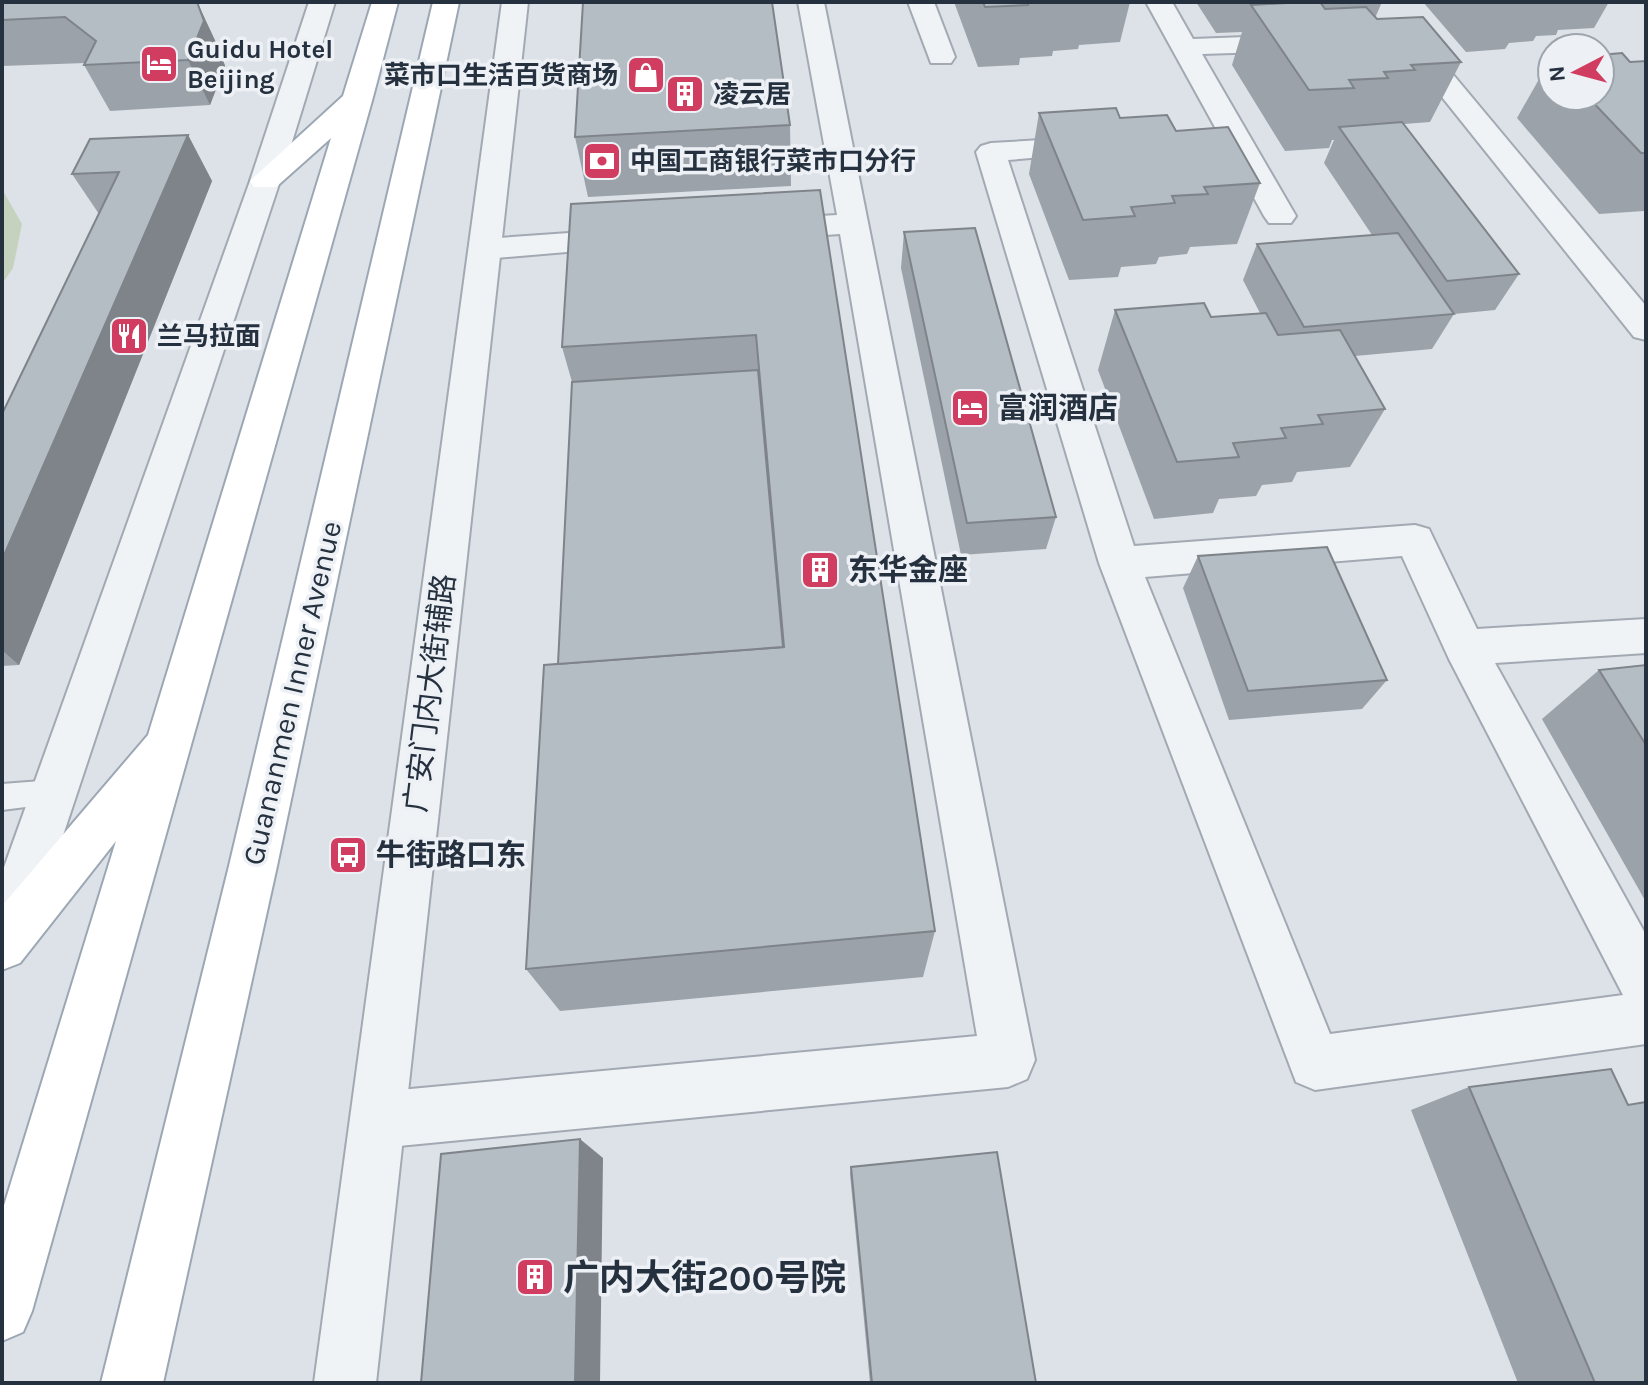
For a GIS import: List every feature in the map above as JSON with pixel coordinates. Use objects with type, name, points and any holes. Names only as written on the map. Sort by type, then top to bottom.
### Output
[{"type":"main road","points":[[2,1311],[385,2]]},
{"type":"main road","name":"Guananmen Inner Avenue","points":[[132,1383],[257,851],[446,2]]},
{"type":"main road","points":[[265,181],[359,97]]},
{"type":"main road","points":[[2,944],[170,737]]},
{"type":"street","points":[[2,944],[265,181],[322,2]]},
{"type":"street","name":"广安门内大街辅路","points":[[345,1383],[515,2]]},
{"type":"street","points":[[378,1120],[1008,1060],[811,2]]},
{"type":"street","points":[[921,2],[941,57]]},
{"type":"street","points":[[1159,2],[1280,216]]},
{"type":"street","points":[[1377,40],[1409,39],[1646,329]]},
{"type":"street","points":[[1186,47],[1329,42]]},
{"type":"street","points":[[1189,142],[1235,139]]},
{"type":"street","points":[[1128,145],[991,152],[1119,563],[1315,1063],[1646,1018]]},
{"type":"street","points":[[731,232],[854,223]]},
{"type":"street","points":[[485,249],[669,236]]},
{"type":"street","points":[[1119,563],[1415,540],[1464,647],[1646,986]]},
{"type":"street","points":[[1464,647],[1646,636]]},
{"type":"lane","points":[[2,797],[54,793]]},
{"type":"green space","points":[[2,189],[22,224],[13,268],[2,284]]},
{"type":"building","points":[[2,2],[197,2],[204,21],[188,60],[84,65],[96,41],[65,17],[2,20]]},
{"type":"building","name":"凌云居","points":[[583,2],[772,2],[790,125],[575,137]]},
{"type":"building","points":[[983,2],[1027,2],[1028,5],[985,7]]},
{"type":"building","points":[[1320,2],[1325,9],[1366,7],[1377,19],[1423,17],[1461,62],[1411,65],[1415,70],[1384,72],[1388,78],[1349,80],[1354,88],[1309,90],[1251,5]]},
{"type":"building","points":[[1622,53],[1630,62],[1646,61],[1646,153],[1641,153],[1602,112],[1616,112],[1616,54]]},
{"type":"building","points":[[1116,108],[1120,118],[1167,115],[1176,131],[1228,127],[1260,183],[1204,187],[1208,194],[1172,196],[1175,203],[1131,207],[1135,216],[1083,220],[1039,113]]},
{"type":"building","points":[[1402,122],[1519,274],[1447,281],[1339,127]]},
{"type":"building","points":[[188,135],[2,560],[2,414],[119,172],[72,174],[90,139]]},
{"type":"building","name":"东华金座","points":[[820,190],[935,931],[526,969],[544,665],[784,647],[756,335],[562,347],[571,204]]},
{"type":"building","name":"富润酒店","points":[[975,228],[1056,517],[967,523],[904,232]]},
{"type":"building","points":[[1398,233],[1454,314],[1304,327],[1257,244]]},
{"type":"building","points":[[1204,303],[1211,317],[1266,313],[1278,335],[1340,330],[1385,409],[1318,415],[1323,424],[1281,428],[1286,438],[1233,443],[1239,457],[1177,462],[1115,310]]},
{"type":"building","points":[[758,370],[783,647],[558,664],[572,382]]},
{"type":"building","points":[[1327,547],[1387,680],[1248,691],[1198,556]]},
{"type":"building","points":[[1646,665],[1646,745],[1599,670]]},
{"type":"building","points":[[1611,1069],[1628,1105],[1646,1102],[1646,1383],[1595,1383],[1469,1087]]},
{"type":"building","name":"广内大街200号院","points":[[580,1139],[575,1383],[421,1383],[441,1154]]},
{"type":"building","points":[[997,1152],[1036,1383],[872,1383],[851,1167]]},
{"type":"place","name":"Guidu Hotel Beijing","points":[[159,64]]},
{"type":"place","name":"菜市口生活百货商场","points":[[646,75]]},
{"type":"place","name":"凌云居","points":[[685,94]]},
{"type":"place","name":"中国工商银行菜市口分行","points":[[602,161]]},
{"type":"place","name":"兰马拉面","points":[[129,336]]},
{"type":"place","name":"富润酒店","points":[[970,408]]},
{"type":"place","name":"东华金座","points":[[820,570]]},
{"type":"place","name":"牛街路口东","points":[[348,855]]},
{"type":"place","name":"广内大街200号院","points":[[535,1277]]}]
